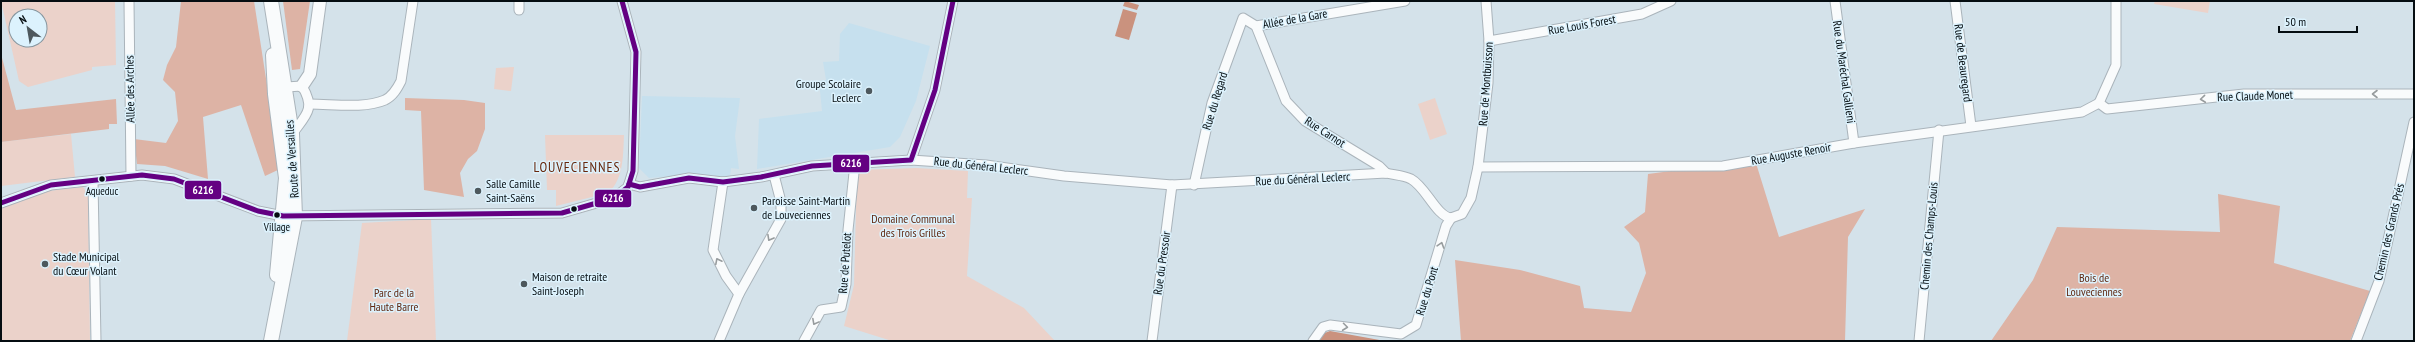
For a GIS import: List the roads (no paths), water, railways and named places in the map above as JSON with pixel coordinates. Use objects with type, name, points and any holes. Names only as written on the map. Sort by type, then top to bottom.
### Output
[{"type":"main road","name":"Route de Versailles","points":[[270,1],[280,90],[289,216]]},
{"type":"main road","name":"Route de Versailles","points":[[271,341],[289,216],[292,134],[280,90]]},
{"type":"street","name":"Allée des Arches","points":[[128,1],[131,176]]},
{"type":"street","points":[[280,90],[302,86],[310,74],[320,1]]},
{"type":"street","points":[[310,104],[372,104],[386,100],[394,93],[401,81],[413,1]]},
{"type":"street","points":[[1,203],[51,185],[131,176],[174,179],[258,211],[289,216],[562,212],[612,200],[622,193],[629,184],[633,171],[636,52],[622,1]]},
{"type":"street","points":[[911,160],[935,90],[953,1]]},
{"type":"street","name":"Allée de la Gare","points":[[1256,26],[1405,1]]},
{"type":"street","name":"Rue de Montbuisson","points":[[1478,167],[1488,83],[1489,41],[1486,1]]},
{"type":"street","name":"Rue Louis Forest","points":[[1489,41],[1642,14],[1671,1]]},
{"type":"street","name":"Rue du Maréchal Gallieni","points":[[1835,1],[1854,143]]},
{"type":"street","name":"Rue de Beauregard","points":[[1955,1],[1971,126]]},
{"type":"street","points":[[2099,104],[2116,65],[2116,1]]},
{"type":"street","name":"Rue du Regard","points":[[1194,185],[1212,103],[1243,18],[1256,26]]},
{"type":"street","name":"Rue Carnot","points":[[1256,26],[1286,101],[1305,121],[1379,166],[1386,173]]},
{"type":"street","points":[[292,134],[307,114],[310,104],[302,86]]},
{"type":"street","name":"Rue Claude Monet","points":[[2099,104],[2107,109],[2244,94],[2414,94]]},
{"type":"street","name":"Rue Auguste Renoir","points":[[1478,167],[1723,166],[1939,130],[2082,112],[2099,104]]},
{"type":"street","name":"Chemin des Grands Prés","points":[[2356,341],[2378,281],[2414,122]]},
{"type":"street","name":"Chemin des Champs-Louis","points":[[1919,341],[1939,130]]},
{"type":"street","name":"Rue du Général Leclerc","points":[[629,184],[640,187],[689,178],[723,182],[774,175],[812,166],[911,160],[986,165],[1064,176],[1172,185],[1194,185],[1386,173],[1412,179],[1423,189],[1441,214],[1451,218]]},
{"type":"street","name":"Rue de Putelot","points":[[804,341],[821,310],[841,307],[846,284],[848,230],[855,163]]},
{"type":"street","points":[[1451,218],[1462,214],[1471,198],[1478,167]]},
{"type":"street","points":[[719,341],[739,294],[781,219],[781,202],[774,175]]},
{"type":"street","points":[[93,181],[96,341]]},
{"type":"street","points":[[723,182],[713,250],[726,276],[739,294]]},
{"type":"street","name":"Rue du Pressoir","points":[[1152,341],[1172,185]]},
{"type":"street","name":"Rue du Pont","points":[[1313,341],[1323,327],[1330,325],[1401,334],[1416,325],[1446,226],[1451,218]]},
{"type":"place","name":"Groupe Scolaire Leclerc","points":[[869,91]]},
{"type":"place","name":"Aqueduc","points":[[102,179]]},
{"type":"place","name":"Salle Camille Saint-Saëns","points":[[478,191]]},
{"type":"place","name":"Paroisse Saint-Martin de Louveciennes","points":[[754,208]]},
{"type":"place","name":"Village","points":[[277,215]]},
{"type":"place","name":"Stade Municipal du Cœur Volant","points":[[45,264]]},
{"type":"place","name":"Maison de retraite Saint-Joseph","points":[[524,284]]},
{"type":"district","name":"LOUVECIENNES","points":[[577,167]]},
{"type":"park label","name":"Domaine Communal des Trois Grilles","points":[[913,226]]},
{"type":"park label","name":"Bois de Louveciennes","points":[[2094,285]]},
{"type":"park label","name":"Parc de la Haute Barre","points":[[394,300]]}]
